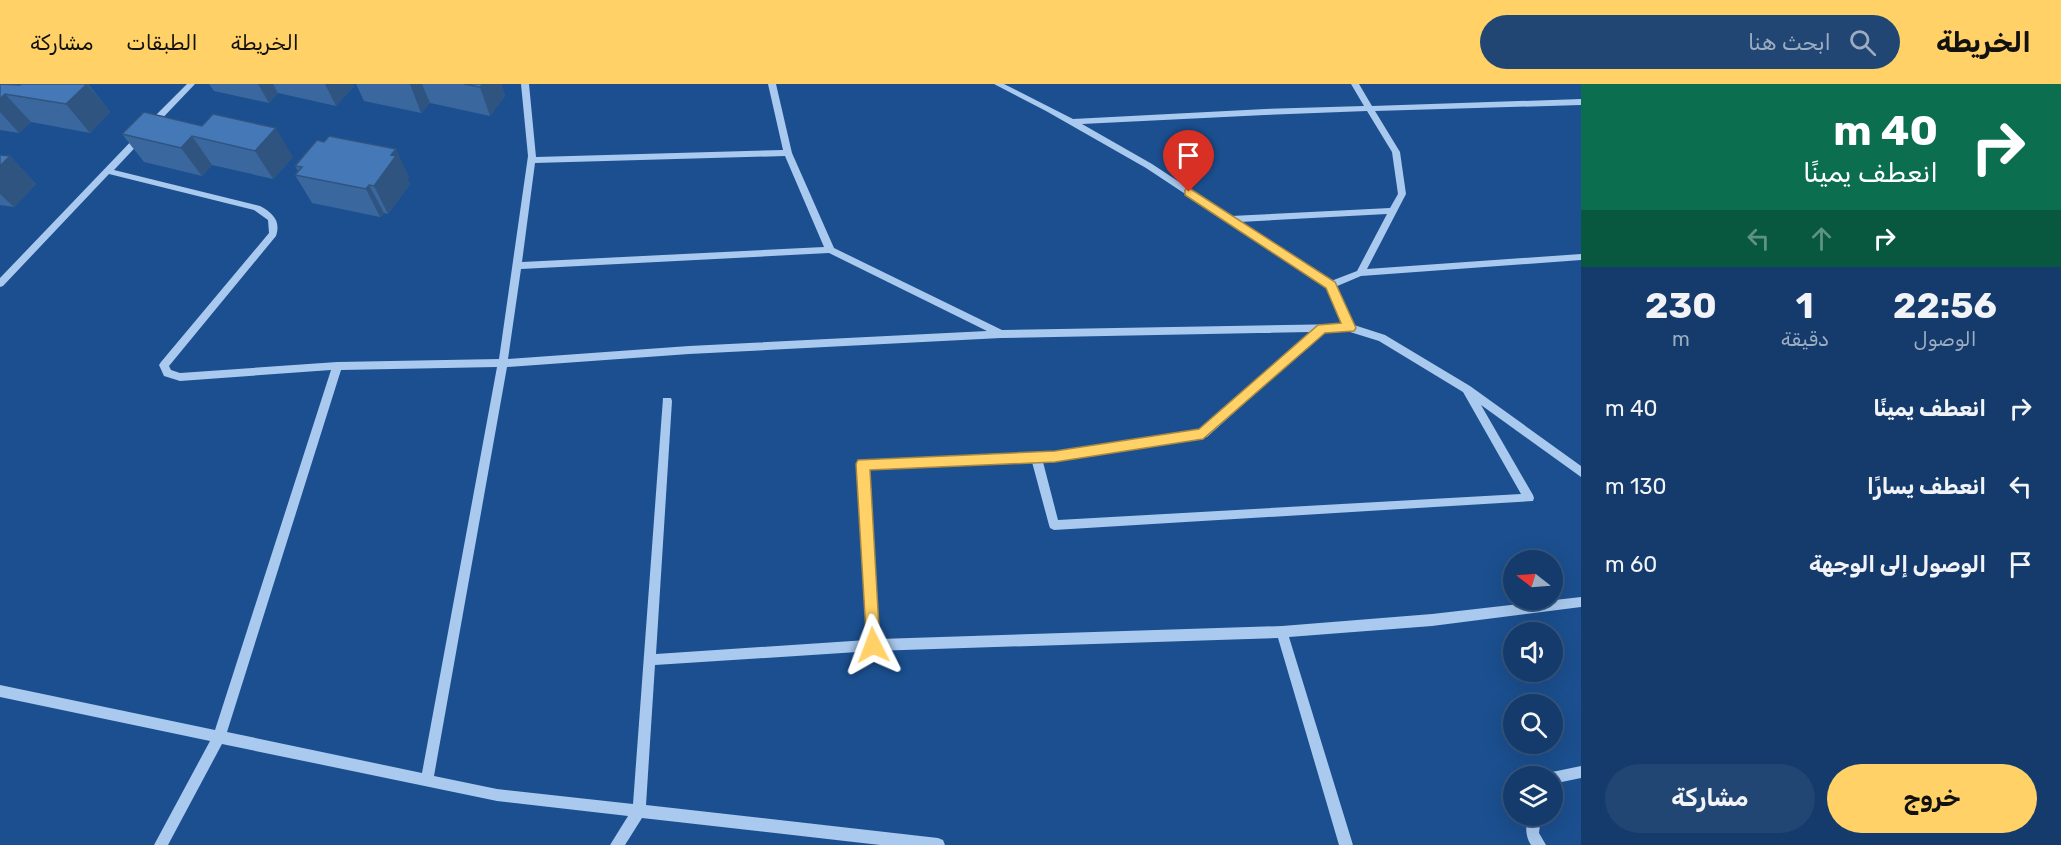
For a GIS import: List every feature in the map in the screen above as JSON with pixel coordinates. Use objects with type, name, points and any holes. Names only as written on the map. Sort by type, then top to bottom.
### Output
[{"type":"street","points":[[0,284],[190,84]]},
{"type":"street","points":[[427,781],[503,363],[531,160],[525,84]]},
{"type":"street","points":[[772,84],[788,153],[830,250]]},
{"type":"street","points":[[1000,84],[1073,122],[1149,166],[1330,285],[1350,328]]},
{"type":"street","points":[[1355,84],[1396,152],[1402,194],[1360,273]]},
{"type":"street","points":[[1073,122],[1370,108],[1581,102]]},
{"type":"street","points":[[531,160],[788,153]]},
{"type":"street","points":[[108,171],[257,208],[270,215],[275,224],[273,234],[171,353],[164,365],[167,373],[180,376],[337,366],[503,363],[689,350],[1001,334],[1350,328],[1382,338],[1466,389],[1581,472]]},
{"type":"street","points":[[1228,219],[1394,211]]},
{"type":"street","points":[[516,266],[830,250],[1001,334]]},
{"type":"street","points":[[1330,285],[1360,273],[1581,257]]},
{"type":"street","points":[[873,645],[862,464],[1068,455],[1203,434],[1322,328]]},
{"type":"street","points":[[161,845],[219,737],[337,366]]},
{"type":"street","points":[[1036,457],[1054,525],[1529,498],[1466,389]]},
{"type":"street","points":[[617,845],[639,811],[667,401]]},
{"type":"street","points":[[649,660],[873,645],[1282,632],[1432,620],[1581,602]]},
{"type":"street","points":[[1282,632],[1346,845]]},
{"type":"street","points":[[0,690],[497,795],[938,845]]},
{"type":"street","points":[[1563,776],[1581,772]]},
{"type":"street","points":[[1533,826],[1532,834],[1539,845]]},
{"type":"building","points":[[0,84],[87,84],[66,104],[5,94],[0,99]]},
{"type":"building","points":[[464,84],[483,84],[480,87]]},
{"type":"building","points":[[144,112],[202,126],[213,114],[276,128],[255,151],[192,136],[181,148],[122,134]]},
{"type":"building","points":[[329,136],[396,149],[391,155],[396,156],[374,186],[369,185],[366,189],[295,175],[302,167],[295,166],[317,140],[324,142]]},
{"type":"building","points":[[0,155],[10,156],[0,166]]},
{"type":"route","points":[[873,645],[862,464],[1068,455],[1203,434],[1322,328],[1350,328],[1330,285],[1189,192]]}]
